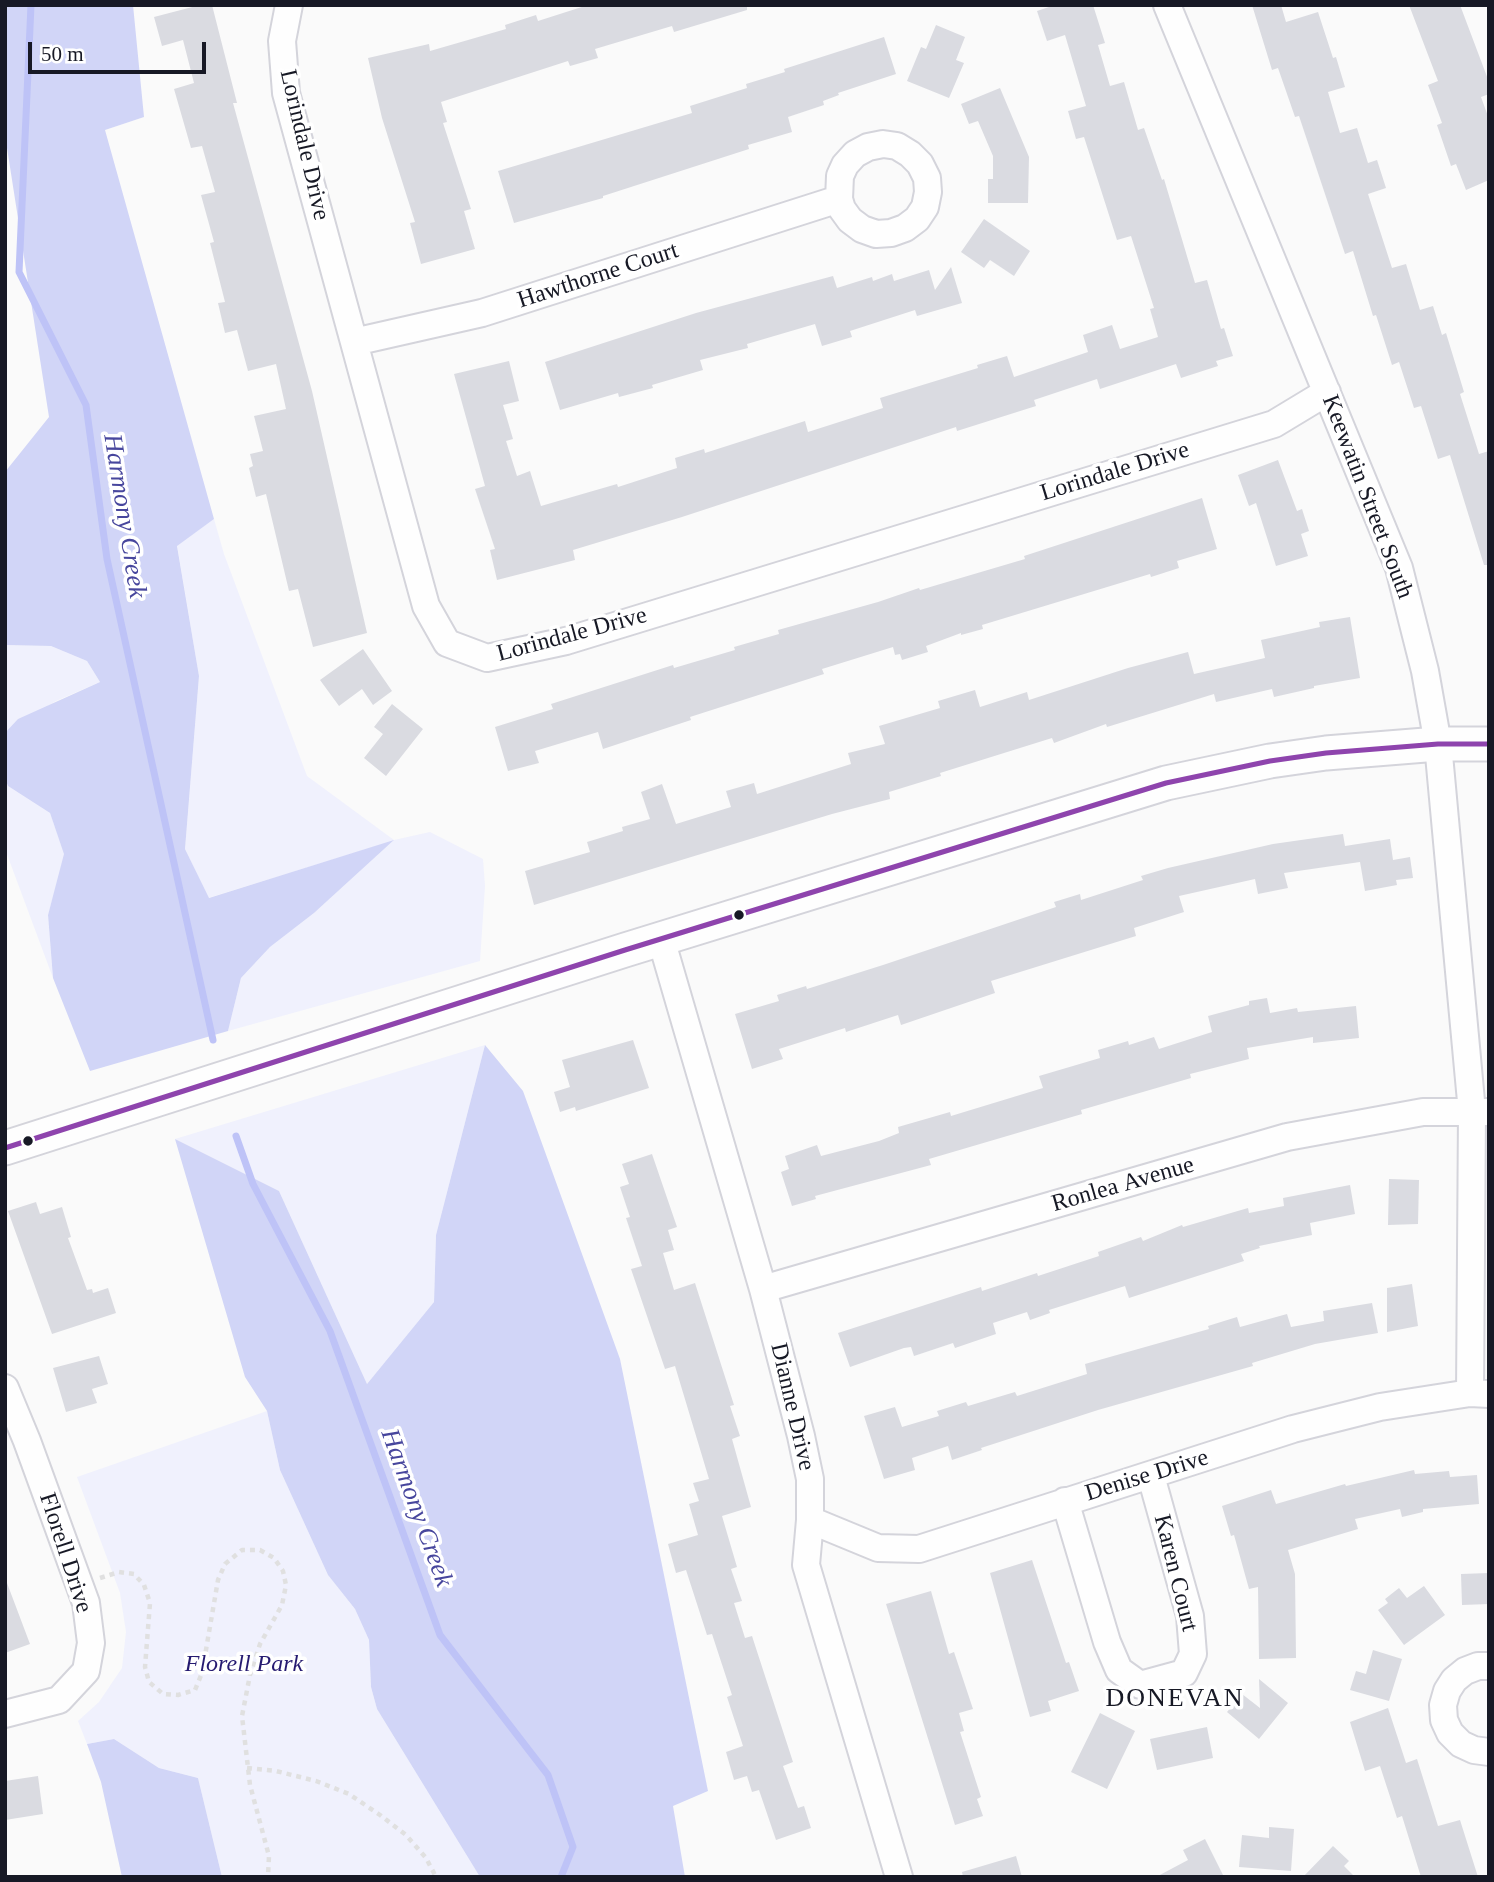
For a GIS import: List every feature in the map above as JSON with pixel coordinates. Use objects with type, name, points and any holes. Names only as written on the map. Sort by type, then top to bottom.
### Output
[{"type":"main road","points":[[5,1148],[661,939],[1166,783],[1270,761],[1326,753],[1438,744],[1489,744]]},
{"type":"street","name":"Lorindale Drive","points":[[289,5],[282,41],[286,93],[426,606],[447,643],[487,658],[566,640],[1274,424],[1327,392]]},
{"type":"street","name":"Keewatin Street South","points":[[1167,5],[1399,568],[1425,671],[1438,744],[1480,1112],[1479,1393]]},
{"type":"street","name":"Hawthorne Court","points":[[354,342],[482,313],[839,199]]},
{"type":"street","name":"Dianne Drive","points":[[661,939],[763,1289],[801,1436],[810,1479],[806,1565],[899,1877]]},
{"type":"street","name":"Ronlea Avenue","points":[[763,1289],[1287,1137],[1423,1112],[1480,1112]]},
{"type":"street","name":"Florell Drive","points":[[5,1388],[86,1603],[91,1643],[86,1671],[59,1700],[5,1714]]},
{"type":"street","name":"Denise Drive","points":[[810,1520],[878,1548],[919,1549],[1293,1429],[1380,1407],[1479,1393]]},
{"type":"street","name":"Karen Court","points":[[1065,1501],[1107,1642],[1119,1670],[1140,1685],[1184,1673],[1193,1654],[1190,1616],[1151,1476]]},
{"type":"street","points":[[1489,1666],[1478,1666],[1454,1679],[1443,1705],[1447,1727],[1461,1744],[1474,1751],[1489,1752]]},
{"type":"path","points":[[79,1584],[119,1572],[134,1573],[144,1586],[150,1603],[145,1667],[149,1682],[163,1694],[178,1695],[195,1690],[202,1673],[218,1580],[225,1564],[242,1550],[260,1550],[274,1558],[283,1571],[286,1585],[282,1605],[260,1644],[250,1675],[242,1716],[250,1785],[269,1856],[268,1877]]},
{"type":"path","points":[[247,1768],[276,1771],[316,1781],[349,1794],[406,1835],[426,1858],[436,1877]]},
{"type":"green space","points":[[214,519],[224,554],[307,776],[394,840],[430,832],[483,859],[485,886],[480,961],[228,1031],[241,978],[270,947],[314,913],[393,841],[208,898],[185,849],[199,676],[177,545]]},
{"type":"green space","points":[[5,645],[51,646],[87,661],[100,682],[56,701],[5,733]]},
{"type":"green space","points":[[5,779],[8,786],[50,813],[65,855],[48,915],[53,978],[5,849]]},
{"type":"green space","points":[[485,1045],[436,1235],[434,1302],[367,1384],[279,1191],[175,1139]]},
{"type":"green space","name":"Florell Park","points":[[267,1411],[280,1470],[328,1575],[355,1609],[369,1640],[371,1687],[377,1709],[480,1877],[222,1877],[198,1778],[159,1768],[114,1739],[87,1744],[78,1721],[99,1702],[122,1668],[126,1632],[120,1593],[77,1477]]},
{"type":"shaded area","points":[[5,5],[133,5],[144,117],[105,130],[214,519],[177,546],[199,676],[185,849],[209,898],[394,840],[314,913],[270,947],[241,978],[228,1031],[90,1071],[53,978],[48,915],[64,854],[50,813],[8,786],[5,779],[5,733],[18,719],[100,682],[87,661],[51,646],[5,645],[5,472],[49,417],[5,135]]},
{"type":"shaded area","points":[[485,1045],[523,1091],[620,1359],[708,1791],[673,1806],[685,1877],[480,1877],[377,1709],[371,1687],[369,1640],[355,1609],[328,1575],[280,1470],[267,1411],[245,1377],[175,1139],[279,1191],[367,1384],[434,1302],[436,1235]]},
{"type":"shaded area","points":[[114,1739],[159,1768],[198,1778],[222,1877],[122,1877],[101,1782],[87,1744]]},
{"type":"building","points":[[200,5],[212,5],[237,103],[233,103],[312,391],[367,633],[313,647],[298,589],[289,591],[266,494],[256,497],[249,468],[253,466],[250,454],[263,451],[254,416],[286,409],[276,364],[248,371],[237,330],[225,333],[218,303],[225,302],[210,243],[214,242],[201,195],[215,192],[202,146],[191,148],[174,89],[194,83],[183,40],[162,46],[154,17]]},
{"type":"building","points":[[588,5],[747,5],[747,10],[674,32],[672,26],[595,49],[598,58],[570,66],[568,61],[441,102],[447,122],[443,123],[471,209],[464,211],[475,249],[421,264],[410,223],[415,222],[382,118],[368,58],[429,44],[430,51],[506,29],[505,25],[536,15],[538,21]]},
{"type":"building","points":[[1055,5],[1093,5],[1105,43],[1098,45],[1110,86],[1124,82],[1138,130],[1144,128],[1162,180],[1164,179],[1195,283],[1207,280],[1221,329],[1224,328],[1233,356],[1216,361],[1218,366],[1181,378],[1176,364],[1100,389],[1097,379],[1034,400],[1036,406],[957,431],[956,427],[573,550],[575,560],[497,580],[490,550],[495,549],[475,489],[485,486],[454,374],[509,361],[519,401],[503,405],[513,439],[506,441],[517,476],[530,471],[541,506],[617,484],[618,487],[677,468],[675,458],[704,449],[705,453],[805,421],[808,432],[883,408],[880,398],[978,368],[977,365],[1007,356],[1014,377],[1088,352],[1083,335],[1112,325],[1120,349],[1158,337],[1150,309],[1154,308],[1131,236],[1117,240],[1084,137],[1076,139],[1068,111],[1086,106],[1065,35],[1047,41],[1037,11]]},
{"type":"building","points":[[1252,5],[1281,5],[1286,22],[1318,12],[1345,87],[1328,92],[1340,133],[1357,128],[1368,163],[1377,160],[1386,188],[1368,194],[1392,268],[1406,264],[1420,310],[1433,306],[1442,335],[1446,333],[1464,392],[1460,394],[1479,454],[1489,451],[1489,565],[1484,565],[1450,455],[1438,459],[1421,406],[1414,408],[1399,362],[1392,365],[1376,315],[1373,316],[1353,251],[1345,254],[1299,116],[1295,117],[1278,68],[1272,70]]},
{"type":"building","points":[[1409,5],[1460,5],[1489,82],[1489,94],[1481,97],[1489,119],[1489,180],[1466,190],[1456,164],[1451,166],[1437,125],[1442,123],[1428,85],[1438,81]]},
{"type":"building","points":[[936,25],[965,37],[956,60],[964,63],[949,98],[907,81],[921,47],[926,49]]},
{"type":"building","points":[[884,37],[896,74],[838,93],[839,95],[823,101],[824,105],[788,117],[792,132],[748,145],[749,149],[603,198],[514,223],[498,171],[692,113],[690,106],[747,88],[746,84],[785,72],[784,69]]},
{"type":"building","points":[[1000,88],[1029,157],[1028,203],[988,203],[988,179],[993,179],[993,156],[978,121],[969,124],[961,104]]},
{"type":"building","points":[[984,219],[1030,251],[1014,276],[990,260],[984,268],[961,252]]},
{"type":"building","points":[[951,267],[962,303],[917,316],[915,310],[850,331],[852,337],[822,346],[815,324],[747,344],[748,348],[700,360],[703,370],[619,397],[618,393],[560,410],[545,362],[696,313],[833,276],[837,288],[892,274],[894,281],[929,270],[935,290]]},
{"type":"building","points":[[1278,460],[1297,511],[1302,509],[1309,531],[1301,534],[1308,556],[1276,566],[1256,503],[1249,506],[1238,475]]},
{"type":"building","points":[[1202,498],[1217,549],[1177,561],[1179,568],[1151,577],[1150,574],[982,625],[983,629],[961,633],[926,646],[928,652],[902,660],[900,654],[895,655],[893,647],[822,669],[824,674],[690,717],[691,720],[603,749],[598,732],[535,751],[539,763],[508,771],[495,727],[553,709],[551,704],[673,665],[674,668],[735,650],[734,647],[779,634],[778,630],[1025,559],[1024,556]]},
{"type":"building","points":[[1350,617],[1360,678],[1314,686],[1274,697],[1272,689],[1216,702],[1214,694],[1107,727],[1106,724],[1054,743],[1052,738],[889,792],[890,799],[832,814],[534,905],[525,871],[590,852],[587,842],[650,819],[641,792],[662,784],[676,824],[731,807],[726,791],[754,783],[757,794],[851,764],[848,753],[885,744],[879,726],[940,708],[938,701],[975,690],[980,707],[1027,692],[1029,700],[1188,652],[1194,674],[1265,658],[1261,640],[1320,627],[1319,622]]},
{"type":"building","points":[[363,649],[392,691],[373,705],[362,689],[339,706],[320,680]]},
{"type":"building","points":[[392,704],[423,729],[386,776],[364,758],[383,734],[374,727]]},
{"type":"building","points":[[1343,834],[1345,846],[1390,839],[1393,860],[1410,857],[1413,878],[1396,880],[1397,885],[1365,891],[1360,862],[1284,873],[1288,888],[1258,894],[1255,879],[1179,896],[1184,912],[1134,928],[1136,936],[991,981],[995,993],[901,1025],[898,1015],[779,1049],[783,1059],[752,1069],[735,1014],[779,1001],[777,995],[806,986],[807,989],[883,965],[1056,907],[1054,902],[1080,894],[1081,900],[1143,880],[1141,876],[1168,868],[1273,844]]},
{"type":"building","points":[[1267,998],[1270,1013],[1297,1008],[1298,1012],[1356,1006],[1359,1038],[1313,1043],[1313,1037],[1247,1048],[1249,1059],[1190,1074],[1191,1078],[1081,1110],[1082,1114],[929,1159],[931,1165],[815,1196],[816,1199],[792,1206],[781,1172],[789,1169],[785,1156],[817,1145],[821,1156],[879,1141],[899,1133],[898,1127],[950,1112],[951,1116],[1043,1088],[1039,1076],[1100,1058],[1098,1050],[1128,1041],[1129,1045],[1154,1037],[1159,1049],[1212,1032],[1208,1016],[1249,1005],[1249,1001]]},
{"type":"building","points":[[633,1040],[649,1088],[576,1111],[575,1107],[560,1112],[554,1092],[570,1087],[562,1060]]},
{"type":"building","points":[[652,1154],[677,1227],[668,1230],[674,1250],[663,1253],[674,1290],[695,1283],[734,1405],[730,1406],[740,1436],[732,1439],[751,1507],[722,1516],[737,1567],[731,1569],[742,1601],[734,1603],[745,1638],[752,1636],[793,1762],[783,1766],[798,1808],[804,1806],[811,1828],[776,1840],[759,1790],[752,1792],[747,1776],[734,1780],[726,1752],[743,1746],[727,1697],[732,1695],[712,1634],[707,1635],[686,1570],[676,1573],[668,1544],[698,1535],[689,1504],[699,1501],[693,1483],[709,1479],[675,1366],[665,1369],[631,1269],[642,1266],[626,1218],[630,1217],[620,1187],[629,1184],[622,1164]]},
{"type":"building","points":[[1389,1179],[1419,1180],[1418,1224],[1388,1225]]},
{"type":"building","points":[[1350,1185],[1355,1214],[1310,1223],[1312,1235],[1259,1246],[1260,1248],[1241,1254],[1244,1261],[1129,1298],[1125,1286],[1049,1310],[1050,1313],[1030,1320],[1027,1312],[993,1323],[996,1334],[955,1348],[953,1343],[914,1356],[911,1347],[904,1348],[850,1367],[838,1333],[981,1287],[982,1291],[1037,1273],[1038,1276],[1099,1256],[1098,1252],[1141,1237],[1143,1241],[1182,1225],[1183,1227],[1248,1208],[1249,1213],[1284,1206],[1283,1198]]},
{"type":"building","points":[[36,1202],[40,1214],[62,1207],[71,1237],[68,1238],[87,1290],[92,1289],[93,1293],[108,1288],[116,1313],[52,1334],[8,1211]]},
{"type":"building","points":[[1412,1284],[1418,1326],[1387,1332],[1387,1288]]},
{"type":"building","points":[[1372,1303],[1378,1333],[1315,1344],[1252,1363],[1253,1366],[1098,1410],[952,1460],[948,1446],[912,1458],[915,1470],[884,1479],[864,1416],[895,1407],[902,1427],[939,1416],[937,1411],[966,1402],[968,1406],[1015,1392],[1017,1396],[1087,1374],[1085,1364],[1209,1329],[1208,1326],[1237,1317],[1240,1327],[1287,1314],[1291,1327],[1324,1321],[1323,1311]]},
{"type":"building","points":[[99,1356],[108,1384],[92,1389],[97,1403],[66,1412],[53,1368]]},
{"type":"building","points":[[1414,1470],[1415,1474],[1449,1471],[1450,1477],[1477,1475],[1479,1504],[1423,1509],[1423,1512],[1402,1517],[1400,1509],[1355,1519],[1358,1529],[1288,1550],[1295,1574],[1296,1658],[1259,1659],[1258,1587],[1249,1589],[1234,1535],[1231,1536],[1222,1506],[1271,1490],[1276,1504],[1345,1484],[1346,1486]]},
{"type":"building","points":[[1032,1560],[1066,1663],[1069,1662],[1079,1691],[1048,1701],[1051,1711],[1030,1717],[990,1573]]},
{"type":"building","points":[[1489,1573],[1489,1604],[1462,1605],[1461,1574]]},
{"type":"building","points":[[5,1583],[30,1644],[5,1653]]},
{"type":"building","points":[[1424,1586],[1445,1615],[1404,1645],[1378,1610],[1388,1603],[1385,1599],[1399,1588],[1407,1598]]},
{"type":"building","points":[[931,1591],[949,1654],[954,1652],[973,1709],[959,1713],[964,1731],[960,1732],[981,1797],[977,1799],[983,1816],[955,1825],[886,1604]]},
{"type":"building","points":[[1373,1650],[1402,1659],[1389,1701],[1350,1690],[1356,1671],[1366,1674]]},
{"type":"building","points":[[1259,1679],[1288,1703],[1259,1739],[1227,1712],[1242,1694],[1260,1708]]},
{"type":"building","points":[[1388,1708],[1406,1763],[1417,1759],[1438,1826],[1460,1820],[1478,1877],[1421,1877],[1402,1816],[1397,1818],[1380,1766],[1365,1771],[1350,1722]]},
{"type":"building","points":[[1100,1713],[1135,1731],[1107,1789],[1071,1772]]},
{"type":"building","points":[[1207,1727],[1213,1758],[1157,1770],[1150,1739]]},
{"type":"building","points":[[38,1776],[43,1814],[5,1820],[5,1781]]},
{"type":"building","points":[[1269,1827],[1294,1829],[1291,1871],[1239,1867],[1242,1835],[1269,1838]]},
{"type":"building","points":[[1205,1839],[1224,1877],[1156,1877],[1188,1860],[1183,1850]]},
{"type":"building","points":[[1333,1846],[1349,1861],[1344,1866],[1355,1877],[1303,1877]]},
{"type":"building","points":[[1016,1856],[1022,1877],[963,1877],[962,1872]]},
{"type":"waterway","name":"Harmony Creek","points":[[31,5],[19,272],[86,405],[107,559],[213,1040]]},
{"type":"waterway","name":"Harmony Creek","points":[[236,1136],[253,1184],[330,1331],[440,1635],[548,1775],[573,1847],[561,1877]]},
{"type":"transit line","points":[[5,1148],[625,950],[1166,783],[1270,761],[1326,753],[1438,744],[1489,744]]},
{"type":"district","name":"DONEVAN","points":[[1175,1699]]}]
